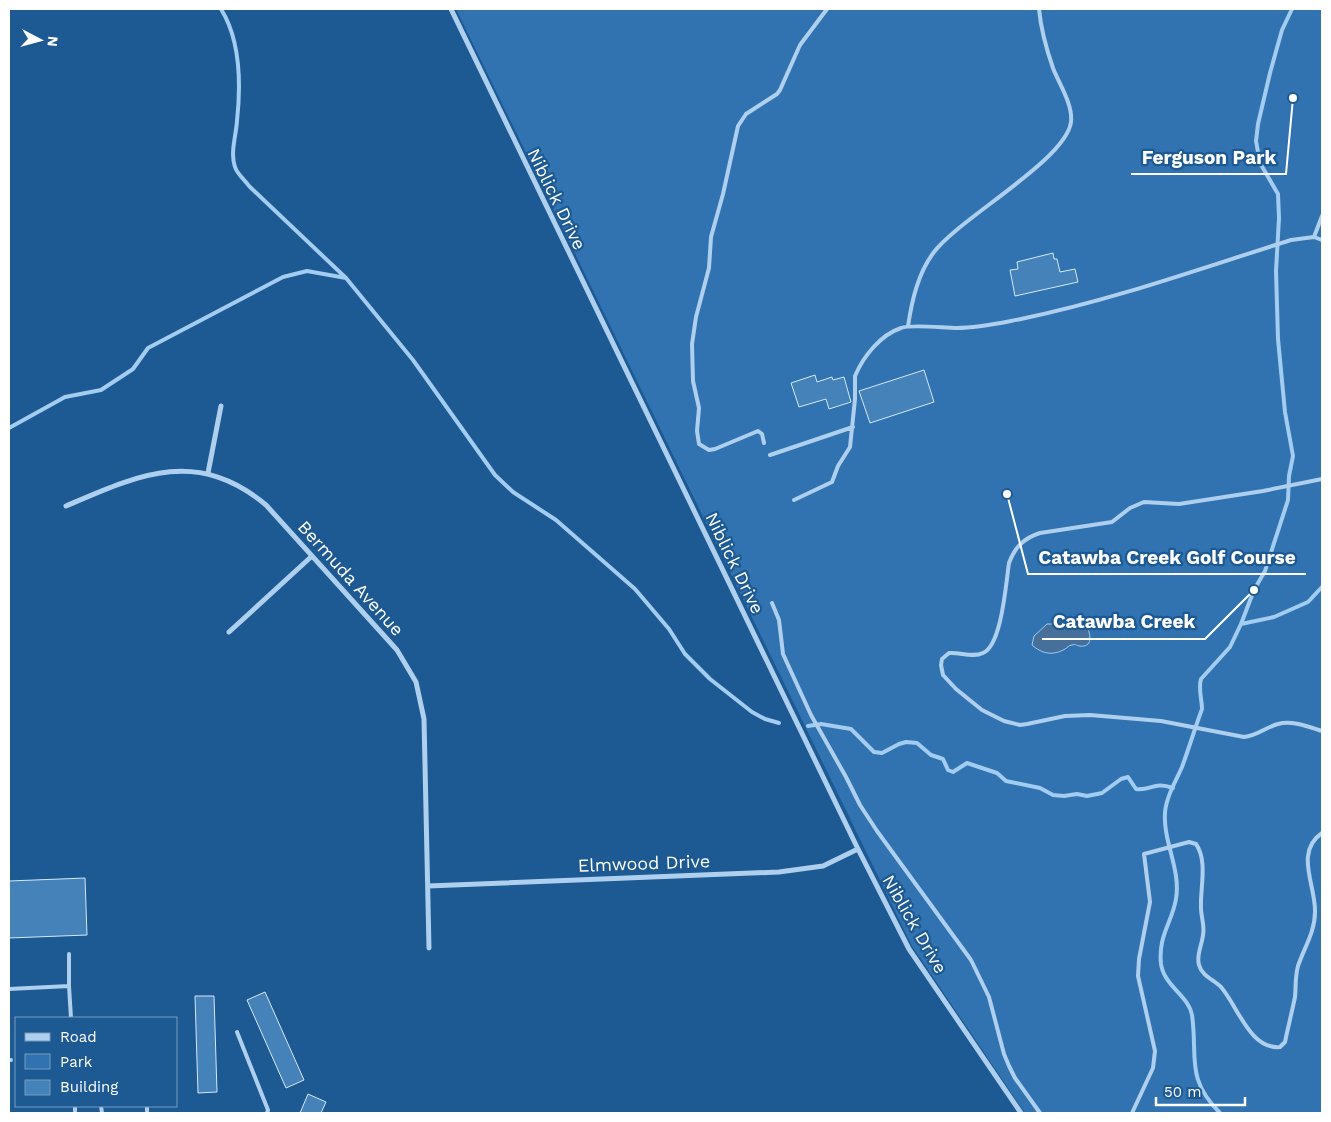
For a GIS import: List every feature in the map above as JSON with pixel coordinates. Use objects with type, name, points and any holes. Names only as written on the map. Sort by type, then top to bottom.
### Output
[{"type":"street","name":"Niblick Drive","points":[[451,9],[858,849],[909,949],[1021,1113]]},
{"type":"street","points":[[208,473],[221,406]]},
{"type":"street","name":"Bermuda Avenue","points":[[66,506],[112,486],[157,473],[192,471],[208,473],[238,485],[257,497],[284,524],[397,650],[416,682],[422,705],[426,736],[429,948]]},
{"type":"street","points":[[229,632],[312,556]]},
{"type":"street","name":"Elmwood Drive","points":[[428,886],[779,872],[823,866],[858,849]]},
{"type":"lane","points":[[764,443],[762,434],[758,431],[715,449],[709,450],[699,444],[697,431],[699,408],[693,381],[694,330],[707,279],[711,237],[724,194],[738,126],[746,114],[777,94],[800,45],[826,9]]},
{"type":"lane","points":[[908,326],[918,282],[935,250],[973,216],[1041,164],[1061,141],[1071,124],[1070,110],[1042,35],[1038,9]]},
{"type":"lane","points":[[1314,237],[1322,216]]},
{"type":"lane","points":[[794,500],[832,482],[838,466],[850,447],[853,427],[855,376],[859,367],[873,348],[897,329],[908,326],[977,327],[1043,314],[1090,303],[1291,240],[1314,237],[1322,240]]},
{"type":"lane","points":[[770,455],[853,427]]},
{"type":"lane","points":[[1322,480],[1179,504],[1144,502],[1137,504],[1112,522],[1029,536],[1016,548],[1009,562],[998,633],[990,648],[986,652],[976,655],[949,653],[942,659],[940,665],[943,675],[948,682],[975,705],[993,717],[1013,724],[1028,724],[1075,715],[1161,721],[1240,737],[1250,737],[1283,723],[1322,731]]},
{"type":"lane","points":[[772,602],[779,620],[783,654],[822,736],[860,805],[877,831],[971,960],[989,997],[1009,1066],[1015,1078],[1040,1113]]},
{"type":"lane","points":[[1132,1113],[1148,1081],[1155,1059],[1154,1046],[1140,988],[1138,967],[1150,902],[1143,856],[1146,853],[1189,842],[1198,846],[1202,864],[1201,906],[1204,929],[1199,954],[1199,966],[1220,987],[1250,1032],[1265,1043],[1276,1048],[1285,1042],[1295,997],[1297,971],[1314,925],[1315,905],[1308,854],[1314,840],[1322,833]]},
{"type":"lane","points":[[69,954],[71,1017]]},
{"type":"lane","points":[[9,989],[69,986]]},
{"type":"lane","points":[[237,1032],[268,1110],[267,1113]]},
{"type":"green space","points":[[456,9],[1322,9],[1322,1113],[1025,1113],[912,946]]},
{"type":"shaded area","points":[[1075,621],[1087,627],[1090,640],[1087,645],[1071,645],[1056,653],[1048,653],[1032,645],[1034,636],[1047,624],[1062,624]]},
{"type":"building","points":[[1053,253],[1054,259],[1057,259],[1060,272],[1075,269],[1078,282],[1015,296],[1010,270],[1018,269],[1017,262]]},
{"type":"building","points":[[924,370],[934,402],[870,423],[859,391]]},
{"type":"building","points":[[815,375],[817,382],[832,377],[833,380],[844,377],[851,402],[829,409],[826,399],[799,407],[791,383]]},
{"type":"building","points":[[85,878],[87,935],[9,938],[9,881]]},
{"type":"building","points":[[265,992],[304,1080],[286,1088],[247,1000]]},
{"type":"building","points":[[195,996],[214,996],[217,1092],[198,1093]]},
{"type":"building","points":[[308,1094],[326,1102],[321,1113],[300,1113]]},
{"type":"waterway","points":[[221,9],[233,35],[238,63],[239,92],[233,156],[239,175],[346,278],[413,360],[495,475],[513,492],[556,520],[635,589],[669,629],[685,654],[710,679],[752,712],[765,719],[779,723]]},
{"type":"waterway","points":[[1220,1113],[1209,1100],[1197,1078],[1190,1008],[1167,979],[1161,964],[1163,937],[1174,907],[1177,888],[1165,824],[1165,813],[1169,795],[1182,767],[1202,709],[1201,679],[1230,647],[1254,590],[1265,571],[1288,500],[1289,476],[1293,456],[1285,412],[1278,339],[1276,271],[1279,218],[1278,194],[1260,163],[1256,141],[1270,73],[1282,30],[1292,9]]},
{"type":"waterway","points":[[9,428],[65,397],[101,390],[133,369],[148,348],[283,277],[307,271],[346,278]]},
{"type":"waterway","points":[[1241,624],[1274,617],[1308,602],[1322,587]]},
{"type":"waterway","points":[[808,726],[821,724],[851,729],[874,752],[882,753],[906,742],[917,743],[931,755],[943,759],[948,770],[953,772],[967,763],[997,773],[1006,781],[1040,788],[1053,795],[1077,794],[1087,796],[1102,793],[1121,779],[1128,777],[1136,789],[1161,785],[1173,788]]},
{"type":"place","name":"Ferguson Park","points":[[1293,98]]},
{"type":"place","name":"Catawba Creek Golf Course","points":[[1007,494]]},
{"type":"place","name":"Catawba Creek","points":[[1254,590]]}]
